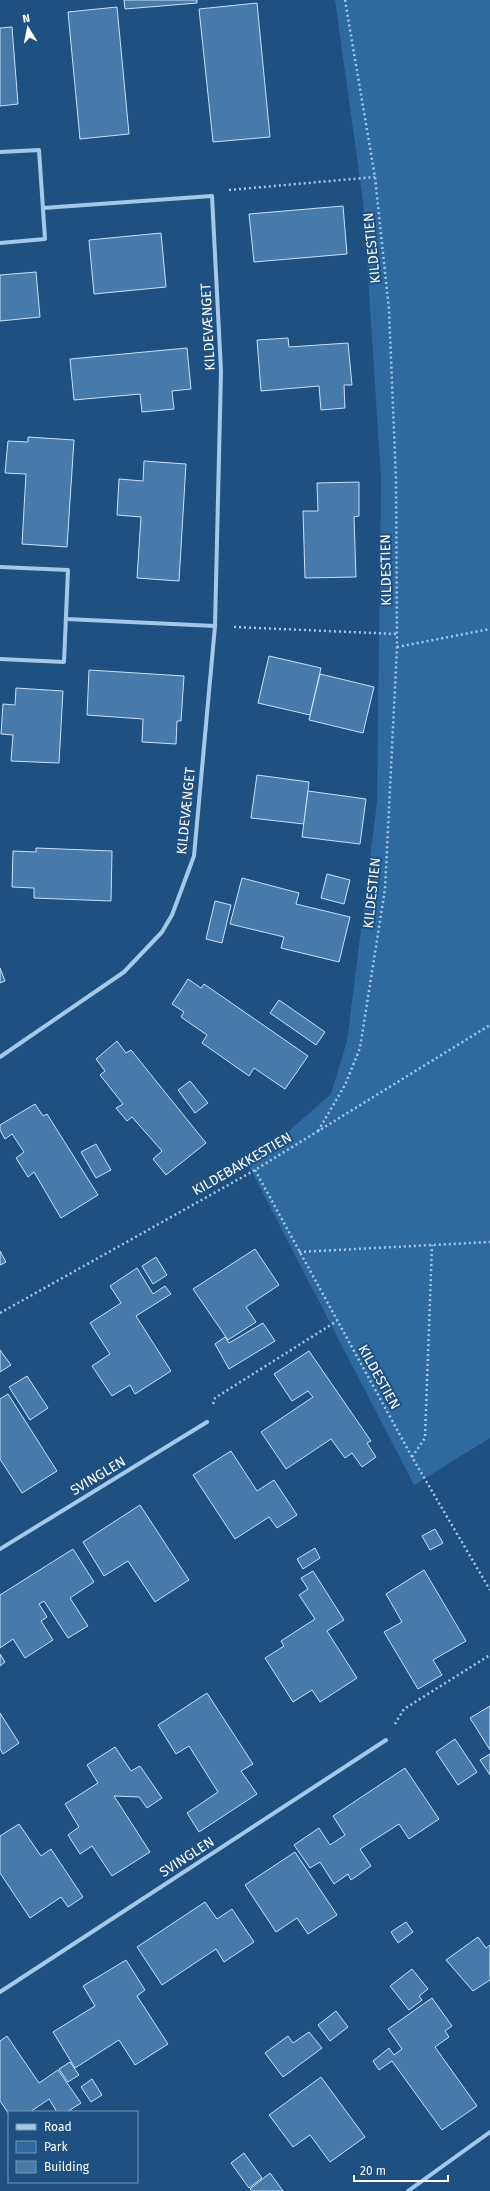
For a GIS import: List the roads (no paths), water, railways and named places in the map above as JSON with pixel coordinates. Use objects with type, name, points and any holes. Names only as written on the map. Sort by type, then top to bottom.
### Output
[{"type":"street","points":[[0,152],[38,150],[45,239],[0,243]]},
{"type":"street","name":"KILDEVÆNGET","points":[[0,1057],[124,972],[162,932],[172,916],[194,856],[215,626],[221,371],[212,196],[43,208]]},
{"type":"street","points":[[0,567],[68,570],[64,662],[0,659]]},
{"type":"street","points":[[66,619],[215,626]]},
{"type":"street","name":"SVINGLEN","points":[[0,1549],[207,1422]]},
{"type":"street","name":"SVINGLEN","points":[[0,1992],[386,1740]]},
{"type":"street","points":[[408,2191],[490,2132]]}]
